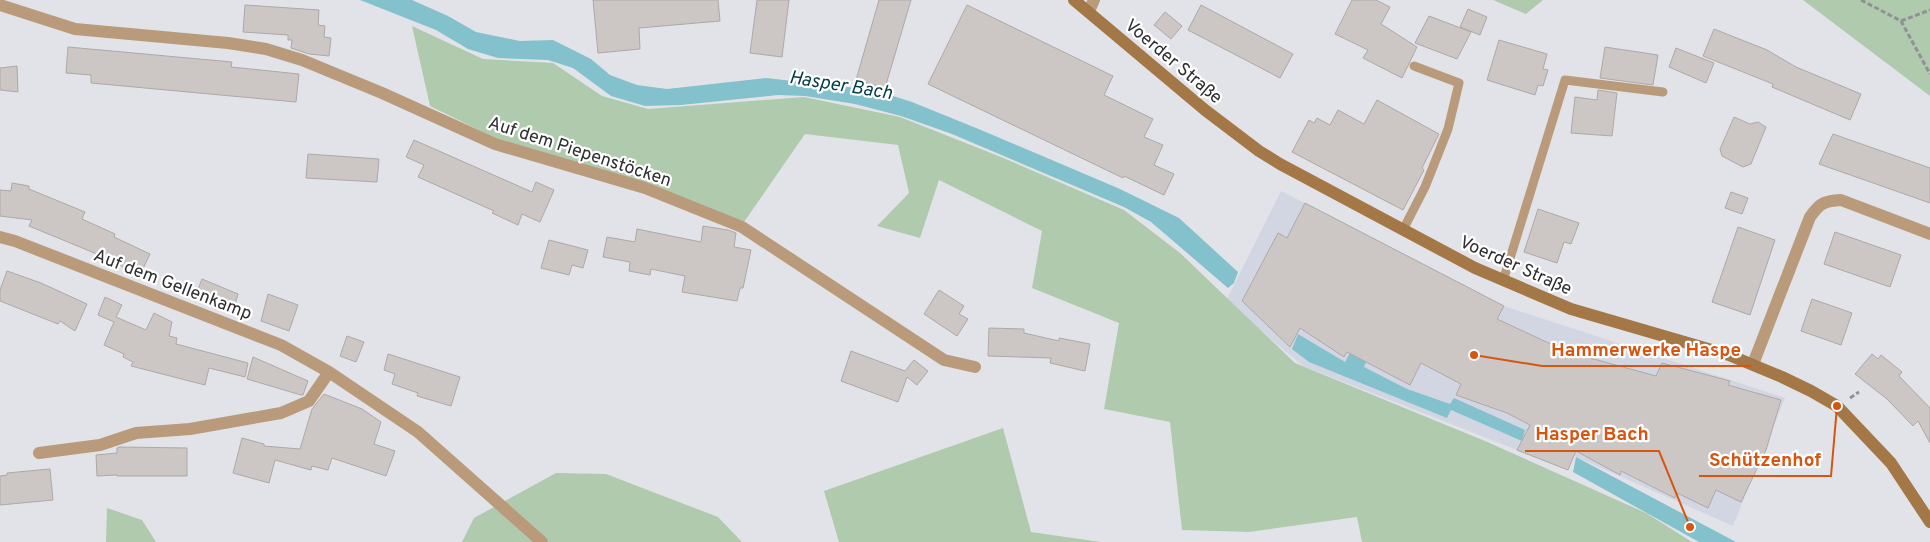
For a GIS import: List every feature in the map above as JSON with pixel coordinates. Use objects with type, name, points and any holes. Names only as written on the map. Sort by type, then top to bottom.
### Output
[{"type":"main road","name":"Voerder Straße","points":[[1074,0],[1092,6],[1126,45],[1204,110],[1259,152],[1403,230],[1503,281],[1571,309],[1703,346],[1753,364],[1811,391],[1837,406],[1891,463],[1930,522]]},
{"type":"street","name":"Auf dem Piepenstöcken","points":[[0,5],[75,29],[228,43],[266,49],[302,60],[382,93],[495,144],[645,188],[742,227],[944,360],[975,367]]},
{"type":"street","points":[[1753,364],[1810,216],[1818,204],[1831,200],[1841,200],[1930,234]]},
{"type":"street","name":"Auf dem Gellenkamp","points":[[0,237],[282,345],[329,372],[418,432],[542,542]]},
{"type":"street","points":[[39,453],[100,445],[136,433],[190,429],[281,413],[309,401],[329,372]]},
{"type":"lane","points":[[1403,230],[1425,187],[1448,129],[1458,83],[1414,66]]},
{"type":"lane","points":[[1503,281],[1565,80],[1663,92]]},
{"type":"path","points":[[1861,0],[1901,21],[1930,74]]},
{"type":"path","points":[[1901,21],[1930,10]]},
{"type":"shaded area","points":[[1281,191],[1504,306],[1785,398],[1733,526],[1574,456],[1568,470],[1303,366],[1226,301]]},
{"type":"green space","points":[[1493,0],[1543,0],[1526,14]]},
{"type":"green space","points":[[1803,0],[1930,0],[1930,96]]},
{"type":"green space","points":[[412,26],[483,59],[553,63],[602,96],[648,109],[804,97],[900,117],[1001,157],[1124,210],[1180,253],[1295,363],[1485,441],[1646,513],[1692,542],[1362,542],[1357,517],[1249,532],[1182,530],[1170,422],[1104,409],[1119,323],[1032,288],[1042,231],[939,180],[920,238],[877,226],[909,193],[898,145],[805,134],[744,222],[495,138],[430,106]]},
{"type":"green space","points":[[1003,428],[1031,532],[1101,542],[839,542],[824,491]]},
{"type":"green space","points":[[556,473],[606,474],[718,517],[742,542],[462,542],[474,518]]},
{"type":"green space","points":[[107,508],[142,520],[156,542],[106,542]]},
{"type":"water","points":[[360,0],[412,0],[448,16],[476,32],[520,41],[553,40],[591,59],[610,75],[637,85],[667,89],[766,78],[874,90],[912,102],[981,130],[1120,189],[1179,218],[1238,272],[1234,283],[1228,288],[1151,222],[1124,207],[952,134],[901,116],[855,104],[805,96],[778,95],[681,105],[645,106],[611,96],[573,68],[548,60],[498,58],[468,49],[436,30]]},
{"type":"water","points":[[1298,334],[1345,362],[1355,344],[1371,350],[1364,367],[1407,389],[1450,404],[1454,398],[1525,430],[1522,441],[1451,410],[1447,418],[1309,362],[1292,349]]},
{"type":"water","points":[[1576,457],[1736,542],[1699,542],[1573,472]]},
{"type":"building","points":[[593,0],[718,0],[720,21],[639,28],[640,49],[598,53]]},
{"type":"building","points":[[757,0],[789,0],[782,57],[750,53]]},
{"type":"building","points":[[879,0],[911,0],[885,88],[856,80]]},
{"type":"building","points":[[1352,0],[1376,0],[1390,7],[1381,24],[1417,47],[1402,78],[1363,58],[1368,50],[1335,34]]},
{"type":"building","points":[[245,5],[319,10],[318,25],[325,26],[324,37],[331,38],[329,56],[309,54],[291,48],[292,40],[288,40],[288,35],[243,32]]},
{"type":"building","points":[[967,5],[1113,76],[1104,95],[1153,119],[1144,137],[1163,145],[1154,165],[1174,174],[1164,195],[1124,176],[1123,178],[928,84]]},
{"type":"building","points":[[1201,5],[1293,54],[1280,78],[1188,30]]},
{"type":"building","points":[[1468,9],[1487,17],[1480,35],[1460,27]]},
{"type":"building","points":[[1165,12],[1182,26],[1171,39],[1154,25]]},
{"type":"building","points":[[1429,16],[1471,32],[1457,59],[1415,43]]},
{"type":"building","points":[[1714,29],[1767,50],[1796,67],[1861,94],[1850,120],[1772,87],[1773,84],[1703,56]]},
{"type":"building","points":[[1499,40],[1547,54],[1543,69],[1548,70],[1543,86],[1538,85],[1535,95],[1487,80]]},
{"type":"building","points":[[68,47],[232,62],[231,67],[299,74],[296,102],[91,83],[91,75],[66,73]]},
{"type":"building","points":[[1605,47],[1658,55],[1653,85],[1600,78]]},
{"type":"building","points":[[1676,48],[1714,63],[1706,83],[1669,67]]},
{"type":"building","points":[[17,66],[18,92],[0,90],[0,68]]},
{"type":"building","points":[[1598,90],[1617,93],[1612,136],[1571,133],[1575,97],[1597,100]]},
{"type":"building","points":[[1377,100],[1439,134],[1422,168],[1424,170],[1403,210],[1292,152],[1309,120],[1314,123],[1317,118],[1330,125],[1338,110],[1364,124]]},
{"type":"building","points":[[1734,117],[1750,124],[1758,122],[1766,127],[1751,164],[1743,167],[1722,156],[1720,149]]},
{"type":"building","points":[[1833,134],[1930,168],[1930,203],[1819,164]]},
{"type":"building","points":[[414,140],[532,192],[536,182],[554,190],[540,222],[522,214],[518,225],[492,213],[494,211],[418,177],[424,165],[406,157]]},
{"type":"building","points":[[308,154],[379,159],[377,182],[306,178]]},
{"type":"building","points":[[12,183],[29,186],[29,189],[85,212],[82,219],[115,234],[114,237],[150,254],[140,275],[92,252],[29,226],[32,220],[0,216],[0,190],[11,191]]},
{"type":"building","points":[[1731,192],[1748,198],[1742,214],[1725,208]]},
{"type":"building","points":[[1305,203],[1504,306],[1497,319],[1568,352],[1656,376],[1662,363],[1730,381],[1728,385],[1781,400],[1766,450],[1741,502],[1716,490],[1708,508],[1677,493],[1675,498],[1621,471],[1620,475],[1576,451],[1568,470],[1517,450],[1530,425],[1507,413],[1456,395],[1461,384],[1421,363],[1410,385],[1347,352],[1344,357],[1300,328],[1290,347],[1242,301],[1278,233],[1287,238]]},
{"type":"building","points":[[1538,209],[1579,223],[1571,244],[1564,242],[1557,263],[1524,252]]},
{"type":"building","points":[[703,226],[736,233],[734,247],[751,250],[743,288],[740,288],[737,301],[682,292],[685,276],[651,269],[650,275],[629,271],[630,262],[603,257],[607,237],[635,242],[637,229],[701,242]]},
{"type":"building","points":[[1738,227],[1775,240],[1750,315],[1712,302]]},
{"type":"building","points":[[1835,232],[1901,255],[1890,287],[1824,264]]},
{"type":"building","points":[[549,240],[588,250],[583,268],[572,265],[569,275],[541,268]]},
{"type":"building","points":[[7,271],[41,283],[87,304],[75,331],[60,321],[58,324],[0,301],[0,290]]},
{"type":"building","points":[[202,279],[238,294],[233,312],[195,297]]},
{"type":"building","points":[[939,290],[964,306],[959,314],[968,319],[957,336],[924,314]]},
{"type":"building","points":[[268,294],[298,305],[289,331],[261,321]]},
{"type":"building","points":[[105,297],[122,305],[116,317],[146,330],[154,313],[172,322],[169,336],[177,338],[176,344],[248,363],[245,377],[209,368],[205,385],[131,366],[133,362],[123,357],[124,354],[104,345],[114,322],[98,315]]},
{"type":"building","points":[[1812,299],[1852,313],[1841,345],[1801,331]]},
{"type":"building","points":[[989,328],[1024,329],[1024,333],[1059,341],[1059,338],[1090,344],[1085,371],[1050,363],[1051,358],[988,356]]},
{"type":"building","points":[[347,336],[364,342],[356,362],[340,356]]},
{"type":"building","points":[[851,351],[905,371],[914,360],[928,371],[917,385],[907,377],[898,402],[841,381]]},
{"type":"building","points":[[388,354],[460,377],[451,406],[417,396],[418,393],[392,384],[395,374],[384,370]]},
{"type":"building","points":[[1872,354],[1878,359],[1881,355],[1902,372],[1899,376],[1930,408],[1930,443],[1918,421],[1913,426],[1887,399],[1855,374]]},
{"type":"building","points":[[253,357],[308,381],[303,395],[247,379]]},
{"type":"building","points":[[324,394],[362,409],[381,422],[374,444],[395,451],[386,476],[332,458],[328,470],[312,466],[311,470],[275,460],[269,483],[233,473],[242,438],[264,444],[264,446],[300,449],[312,409]]},
{"type":"building","points":[[117,448],[187,448],[187,476],[97,476],[96,455],[117,453]]},
{"type":"building","points":[[50,469],[53,500],[0,505],[0,476],[7,475],[7,473]]},
{"type":"place","name":"Hammerwerke Haspe","points":[[1474,355]]},
{"type":"place","name":"Schützenhof","points":[[1837,406]]},
{"type":"place","name":"Hasper Bach","points":[[1690,527]]}]
